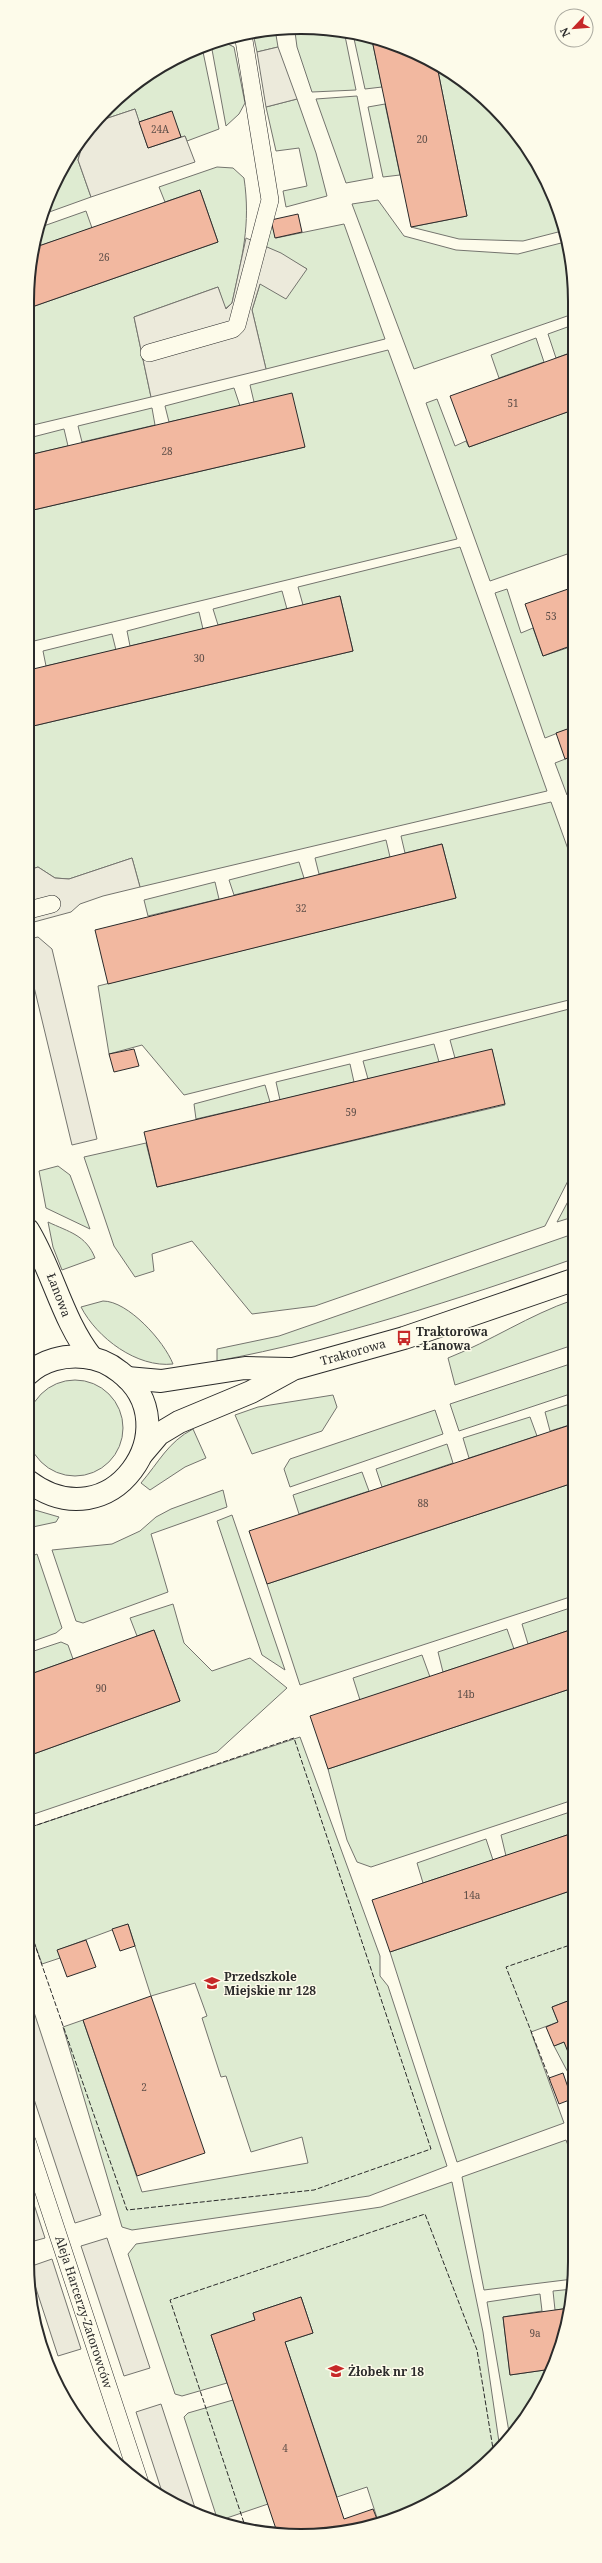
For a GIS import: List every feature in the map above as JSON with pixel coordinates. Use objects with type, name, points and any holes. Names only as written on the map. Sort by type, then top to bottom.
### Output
[{"type":"main road","name":"Łanowa","points":[[34,1241],[51,1273],[71,1325],[80,1342],[92,1358]]},
{"type":"main road","name":"Traktorowa","points":[[142,1454],[159,1434],[179,1422],[251,1392],[293,1369],[404,1338],[568,1282]]},
{"type":"main road","points":[[34,1370],[52,1360],[72,1356],[92,1358],[111,1365],[127,1378],[139,1395],[146,1414],[147,1434],[142,1454],[132,1472],[117,1486],[99,1496],[79,1500],[58,1498],[34,1487]]},
{"type":"main road","name":"Traktorowa","points":[[127,1378],[160,1381],[245,1368],[293,1369]]},
{"type":"lane","points":[[149,353],[233,329],[237,325],[270,200],[244,40]]},
{"type":"lane","points":[[34,909],[52,904]]},
{"type":"lane","name":"Aleja Harcerzy-Zatorowców","points":[[34,2162],[137,2473]]},
{"type":"green space","points":[[295,34],[345,38],[356,90],[312,92],[297,47]]},
{"type":"green space","points":[[276,35],[278,47],[257,52],[254,38]]},
{"type":"green space","points":[[354,39],[373,44],[382,87],[365,89]]},
{"type":"green space","points":[[228,44],[234,47],[245,103],[239,114],[226,126],[212,49]]},
{"type":"green space","points":[[203,52],[219,129],[187,141],[185,136],[181,137],[171,111],[139,122],[135,109],[106,119],[138,89],[168,70]]},
{"type":"green space","points":[[438,73],[464,89],[477,100],[513,138],[532,168],[548,199],[559,232],[523,241],[459,239],[411,227],[467,216]]},
{"type":"green space","points":[[357,96],[373,178],[346,183],[316,99]]},
{"type":"green space","points":[[297,99],[316,153],[327,196],[286,207],[283,191],[307,186],[299,148],[276,151],[266,107]]},
{"type":"green space","points":[[385,104],[400,175],[383,177],[368,107]]},
{"type":"green space","points":[[81,150],[78,160],[91,197],[49,212],[70,167]]},
{"type":"green space","points":[[217,167],[233,168],[244,178],[246,195],[246,226],[232,303],[225,309],[218,287],[134,317],[151,397],[34,425],[34,306],[218,242],[200,190],[165,202],[159,187]]},
{"type":"green space","points":[[378,200],[404,236],[456,250],[518,254],[562,243],[566,266],[568,316],[414,369],[352,204]]},
{"type":"green space","points":[[86,211],[92,228],[40,246],[45,226]]},
{"type":"green space","points":[[271,220],[276,238],[344,224],[385,339],[266,369],[252,310],[260,284],[307,269],[265,246]]},
{"type":"green space","points":[[568,327],[568,354],[556,358],[548,334]]},
{"type":"green space","points":[[536,338],[544,362],[499,378],[491,355]]},
{"type":"green space","points":[[388,350],[457,539],[34,641],[34,510],[305,447],[254,402],[250,385]]},
{"type":"green space","points":[[234,388],[240,406],[169,422],[165,406]]},
{"type":"green space","points":[[437,399],[455,446],[466,441],[469,447],[568,412],[568,554],[490,581],[426,403]]},
{"type":"green space","points":[[152,408],[155,425],[82,442],[78,426]]},
{"type":"green space","points":[[64,429],[68,446],[34,454],[34,437]]},
{"type":"green space","points":[[460,547],[547,791],[140,887],[132,858],[69,879],[55,878],[38,867],[34,868],[34,726],[353,651],[340,596],[303,605],[298,587]]},
{"type":"green space","points":[[507,589],[521,633],[533,628],[543,656],[568,648],[568,729],[545,738],[495,593]]},
{"type":"green space","points":[[282,591],[287,609],[218,625],[213,609]]},
{"type":"green space","points":[[199,612],[203,629],[130,646],[127,631]]},
{"type":"green space","points":[[112,634],[116,650],[46,666],[43,651]]},
{"type":"green space","points":[[568,758],[568,795],[567,795],[555,763]]},
{"type":"green space","points":[[551,802],[568,849],[568,1000],[184,1095],[142,1045],[109,1054],[98,986],[456,898],[442,844],[405,853],[401,836]]},
{"type":"green space","points":[[386,840],[390,857],[319,874],[315,858]]},
{"type":"green space","points":[[299,862],[304,878],[234,895],[229,880]]},
{"type":"green space","points":[[215,882],[219,899],[148,916],[144,900]]},
{"type":"green space","points":[[568,1009],[568,1181],[545,1226],[315,1306],[252,1314],[192,1241],[152,1254],[154,1271],[135,1277],[114,1246],[84,1157],[146,1143],[157,1187],[505,1105],[492,1050],[455,1058],[450,1040]]},
{"type":"green space","points":[[434,1044],[439,1062],[368,1079],[363,1061]]},
{"type":"green space","points":[[350,1064],[354,1082],[280,1100],[276,1082]]},
{"type":"green space","points":[[265,1085],[270,1102],[196,1119],[194,1104]]},
{"type":"green space","points":[[58,1166],[70,1175],[90,1229],[46,1208],[39,1171]]},
{"type":"green space","points":[[568,1201],[568,1219],[557,1222]]},
{"type":"green space","points":[[48,1222],[82,1239],[87,1244],[95,1258],[62,1270],[53,1247]]},
{"type":"green space","points":[[568,1236],[568,1261],[397,1317],[263,1352],[217,1361],[217,1349],[279,1336]]},
{"type":"green space","points":[[103,1301],[113,1303],[123,1308],[144,1324],[162,1344],[173,1364],[159,1364],[132,1356],[108,1340],[88,1319],[81,1307]]},
{"type":"green space","points":[[568,1302],[568,1347],[455,1385],[448,1358]]},
{"type":"green space","points":[[568,1365],[568,1395],[459,1431],[450,1404]]},
{"type":"green space","points":[[75,1380],[84,1381],[102,1388],[115,1401],[122,1419],[122,1437],[115,1455],[102,1468],[93,1472],[75,1476],[66,1475],[48,1468],[34,1453],[34,1403],[48,1388],[57,1384]]},
{"type":"green space","points":[[333,1395],[337,1407],[322,1431],[252,1454],[235,1415],[258,1407]]},
{"type":"green space","points":[[568,1405],[568,1426],[550,1431],[545,1412]]},
{"type":"green space","points":[[435,1410],[443,1434],[290,1487],[284,1469],[290,1459]]},
{"type":"green space","points":[[530,1417],[537,1436],[469,1458],[463,1438]]},
{"type":"green space","points":[[193,1429],[206,1458],[185,1467],[150,1490],[141,1483],[170,1446],[184,1434]]},
{"type":"green space","points":[[447,1444],[453,1463],[382,1487],[376,1469]]},
{"type":"green space","points":[[362,1472],[369,1491],[299,1514],[293,1495]]},
{"type":"green space","points":[[568,1485],[568,1598],[300,1685],[267,1584]]},
{"type":"green space","points":[[223,1490],[227,1507],[151,1534],[168,1592],[83,1623],[76,1621],[52,1550],[112,1544],[140,1531],[156,1517],[171,1509]]},
{"type":"green space","points":[[34,1510],[59,1517],[56,1522],[34,1527]]},
{"type":"green space","points":[[232,1515],[285,1670],[262,1655],[217,1521]]},
{"type":"green space","points":[[37,1554],[62,1628],[56,1633],[34,1641],[34,1555]]},
{"type":"green space","points":[[173,1604],[184,1643],[212,1671],[250,1658],[287,1688],[217,1752],[34,1814],[34,1754],[180,1701],[154,1630],[137,1636],[130,1618]]},
{"type":"green space","points":[[568,1609],[568,1631],[528,1644],[522,1624]]},
{"type":"green space","points":[[507,1629],[514,1649],[443,1672],[438,1652]]},
{"type":"green space","points":[[61,1642],[68,1645],[73,1659],[34,1673],[34,1651]]},
{"type":"green space","points":[[422,1655],[430,1677],[360,1700],[353,1678]]},
{"type":"green space","points":[[568,1690],[568,1802],[371,1867],[357,1862],[347,1840],[328,1769]]},
{"type":"green space","name":"Przedszkole Miejskie nr 128","points":[[300,1737],[380,1956],[380,1976],[388,1986],[447,2166],[369,2196],[132,2230],[122,2227],[63,2027],[83,2020],[142,2192],[308,2163],[302,2137],[251,2152],[226,2076],[221,2077],[202,2018],[207,2016],[195,1983],[151,1996],[128,1924],[58,1950],[60,1958],[42,1964],[34,1942],[34,1826]]},
{"type":"green space","points":[[568,1813],[568,1835],[506,1856],[501,1835]]},
{"type":"green space","points":[[486,1839],[493,1860],[423,1883],[417,1863]]},
{"type":"green space","points":[[568,1892],[568,2001],[552,2007],[558,2022],[531,2032],[564,2123],[457,2162],[390,1952]]},
{"type":"green space","points":[[564,2042],[568,2048],[568,2073],[554,2046]]},
{"type":"green space","points":[[566,2140],[568,2145],[567,2280],[484,2290],[462,2177]]},
{"type":"green space","name":"Żłobek nr 18","points":[[452,2182],[483,2332],[499,2441],[477,2463],[449,2484],[403,2509],[377,2518],[367,2487],[337,2497],[285,2342],[313,2333],[301,2297],[253,2313],[255,2320],[211,2335],[227,2383],[182,2396],[175,2394],[128,2254],[136,2244],[381,2207]]},
{"type":"green space","points":[[566,2290],[564,2309],[555,2310],[553,2291]]},
{"type":"green space","points":[[540,2294],[542,2311],[503,2317],[510,2375],[545,2370],[532,2396],[509,2430],[487,2302]]},
{"type":"green space","points":[[233,2400],[268,2504],[226,2518],[216,2515],[184,2417],[188,2413]]},
{"type":"shaded area","points":[[278,47],[297,99],[266,107],[257,52]]},
{"type":"shaded area","points":[[135,109],[148,148],[185,136],[195,162],[91,197],[78,160],[81,150],[89,138],[106,119]]},
{"type":"shaded area","points":[[246,238],[281,253],[307,269],[286,299],[260,284],[252,310],[266,369],[151,397],[134,317],[218,287],[226,309],[232,303]]},
{"type":"shaded area","points":[[132,858],[140,887],[103,896],[80,904],[71,912],[34,922],[34,868],[38,867],[55,878],[69,879]]},
{"type":"shaded area","points":[[38,937],[52,949],[97,1139],[72,1145],[34,987],[34,938]]},
{"type":"shaded area","points":[[34,2012],[101,2215],[75,2223],[34,2099]]},
{"type":"shaded area","points":[[34,2204],[45,2238],[34,2241]]},
{"type":"shaded area","points":[[107,2238],[150,2368],[124,2376],[81,2246]]},
{"type":"shaded area","points":[[52,2259],[81,2349],[58,2356],[35,2287],[34,2265]]},
{"type":"shaded area","points":[[161,2404],[195,2507],[161,2489],[136,2412]]},
{"type":"building","points":[[373,44],[403,54],[438,73],[467,216],[411,227]]},
{"type":"building","points":[[172,111],[181,137],[148,148],[139,122]]},
{"type":"building","points":[[200,190],[218,242],[34,306],[36,266],[40,246]]},
{"type":"building","points":[[298,214],[302,232],[275,238],[271,220]]},
{"type":"building","points":[[568,354],[568,412],[469,447],[450,396]]},
{"type":"building","points":[[292,393],[305,447],[34,510],[34,454]]},
{"type":"building","points":[[568,589],[568,647],[543,656],[525,604]]},
{"type":"building","points":[[340,596],[353,651],[34,726],[34,669]]},
{"type":"building","points":[[568,729],[568,758],[565,759],[556,733]]},
{"type":"building","points":[[442,844],[456,898],[108,984],[95,930]]},
{"type":"building","points":[[134,1049],[139,1066],[114,1072],[109,1054]]},
{"type":"building","points":[[492,1049],[505,1104],[157,1187],[144,1132]]},
{"type":"building","points":[[568,1426],[568,1485],[267,1584],[249,1531]]},
{"type":"building","points":[[154,1630],[180,1701],[34,1754],[34,1673]]},
{"type":"building","points":[[568,1631],[568,1690],[328,1769],[310,1716]]},
{"type":"building","points":[[568,1835],[568,1892],[390,1952],[372,1900]]},
{"type":"building","points":[[128,1924],[135,1946],[120,1951],[112,1929]]},
{"type":"building","points":[[86,1940],[96,1967],[67,1977],[57,1950]]},
{"type":"building","points":[[151,1996],[205,2153],[137,2176],[83,2020]]},
{"type":"building","points":[[568,2001],[568,2052],[564,2042],[554,2046],[546,2027],[558,2022],[552,2007]]},
{"type":"building","points":[[563,2073],[568,2087],[568,2101],[559,2104],[549,2078]]},
{"type":"building","points":[[301,2297],[313,2333],[285,2342],[344,2519],[373,2509],[377,2518],[336,2527],[301,2529],[275,2528],[211,2335],[255,2320],[253,2313]]},
{"type":"building","points":[[564,2309],[554,2348],[545,2370],[510,2375],[503,2317]]},
{"type":"fence","points":[[34,1826],[294,1738],[431,2149],[314,2190],[127,2210],[34,1942]]},
{"type":"fence","points":[[550,2080],[506,1967],[568,1946]]},
{"type":"fence","points":[[244,2523],[170,2300],[425,2214],[477,2350],[493,2448]]},
{"type":"place","name":"Traktorowa - Łanowa","points":[[404,1338]]},
{"type":"place","name":"Przedszkole Miejskie nr 128","points":[[212,1983]]},
{"type":"place","name":"Żłobek nr 18","points":[[336,2371]]}]
